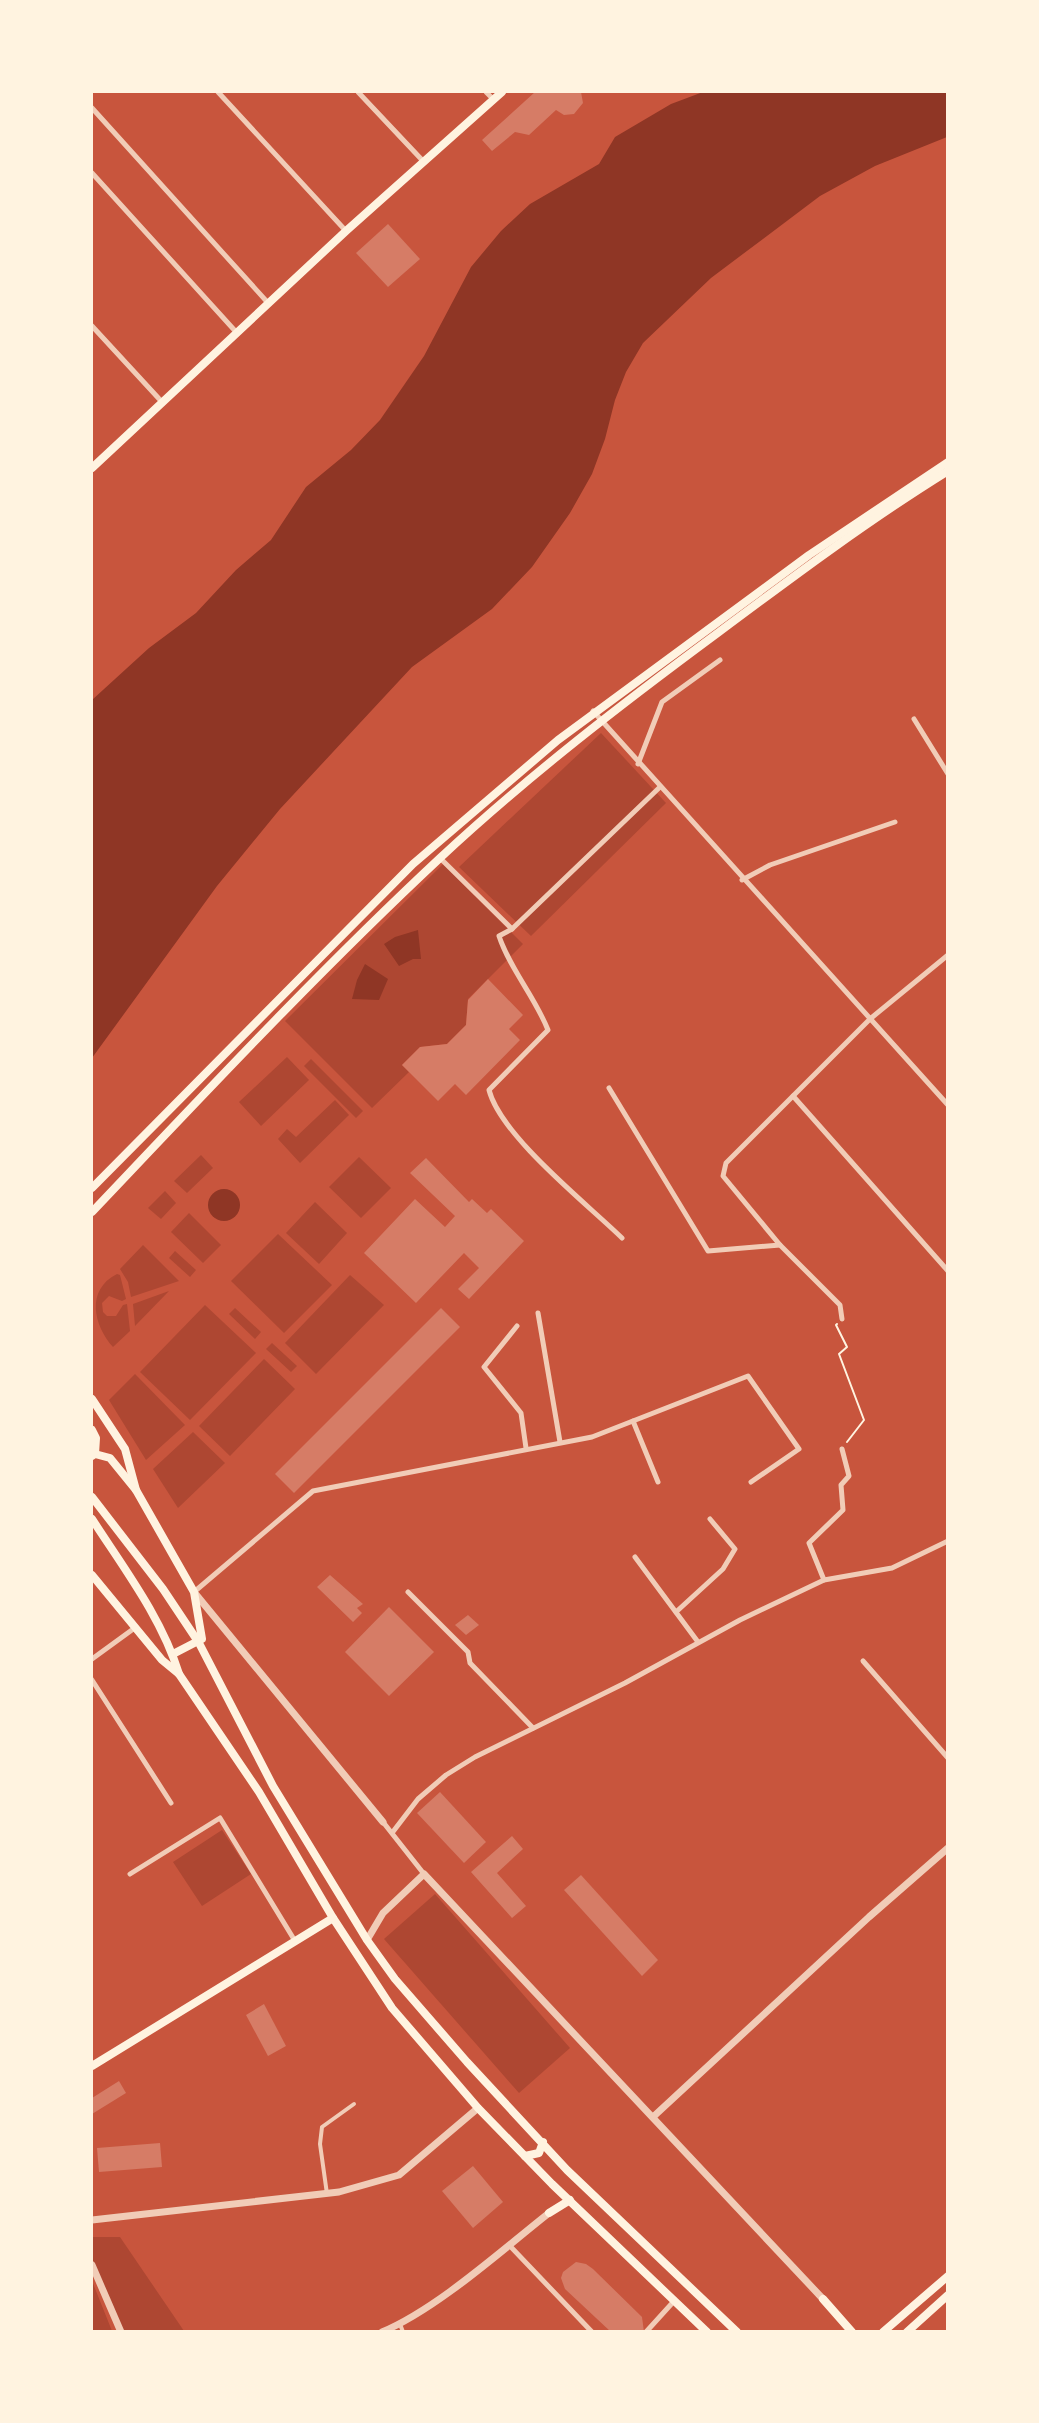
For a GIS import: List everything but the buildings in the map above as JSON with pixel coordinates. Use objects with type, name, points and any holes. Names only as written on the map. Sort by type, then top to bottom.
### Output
[{"type":"main road","points":[[92,468],[346,231],[501,92]]},
{"type":"main road","points":[[92,1188],[413,864],[593,711],[809,555],[948,462]]},
{"type":"main road","points":[[92,1212],[243,1053],[440,858],[544,767],[601,720],[834,547],[948,471]]},
{"type":"main road","points":[[92,1399],[125,1449],[136,1490]]},
{"type":"main road","points":[[92,1430],[96,1438],[93,1455],[110,1458],[136,1490],[194,1592],[203,1635],[199,1643],[173,1654]]},
{"type":"main road","points":[[92,1497],[163,1589],[199,1643],[273,1786],[367,1940],[395,1979],[467,2062],[567,2170],[737,2331]]},
{"type":"main road","points":[[92,1519],[131,1579],[173,1654],[179,1674]]},
{"type":"main road","points":[[92,1575],[162,1660],[179,1674],[258,1792],[333,1918],[392,2008],[478,2108],[707,2331]]},
{"type":"main road","points":[[92,2066],[333,1918]]},
{"type":"main road","points":[[525,2156],[539,2153],[543,2142]]},
{"type":"main road","points":[[549,2213],[570,2200]]},
{"type":"main road","points":[[883,2331],[948,2276]]},
{"type":"main road","points":[[907,2331],[948,2295]]},
{"type":"main road","points":[[823,2299],[852,2331]]},
{"type":"street","points":[[218,92],[346,231]]},
{"type":"street","points":[[357,92],[423,161]]},
{"type":"street","points":[[486,92],[493,99]]},
{"type":"street","points":[[92,108],[269,304]]},
{"type":"street","points":[[92,173],[237,333]]},
{"type":"street","points":[[92,326],[162,402]]},
{"type":"street","points":[[638,764],[662,702],[720,660]]},
{"type":"street","points":[[593,711],[742,880],[948,1106]]},
{"type":"street","points":[[914,719],[948,774]]},
{"type":"street","points":[[622,1238],[540,1160],[502,1118],[492,1100],[489,1089],[548,1030],[539,1009],[505,952],[499,936],[512,929],[660,787]]},
{"type":"street","points":[[742,880],[770,865],[895,822]]},
{"type":"street","points":[[440,858],[512,929]]},
{"type":"street","points":[[842,1319],[840,1305],[780,1245],[723,1176],[726,1163],[870,1019],[948,955]]},
{"type":"street","points":[[609,1088],[708,1251],[780,1245]]},
{"type":"street","points":[[793,1096],[948,1271]]},
{"type":"street","points":[[538,1313],[560,1442]]},
{"type":"street","points":[[517,1326],[484,1367],[521,1413],[526,1448]]},
{"type":"street","points":[[751,1482],[798,1449],[748,1376],[592,1437],[313,1491],[194,1592],[424,1874],[823,2299]]},
{"type":"street","points":[[633,1421],[658,1482]]},
{"type":"street","points":[[824,1580],[809,1543],[843,1510],[841,1485],[849,1476],[842,1449]]},
{"type":"street","points":[[676,1612],[723,1569],[735,1549],[710,1519]]},
{"type":"street","points":[[392,1833],[418,1799],[446,1775],[475,1757],[625,1683],[698,1642],[824,1580],[892,1568],[948,1541]]},
{"type":"street","points":[[635,1557],[698,1642]]},
{"type":"street","points":[[408,1592],[468,1652],[470,1663],[533,1728]]},
{"type":"street","points":[[92,1659],[136,1627]]},
{"type":"street","points":[[863,1661],[948,1758]]},
{"type":"street","points":[[92,1680],[171,1803]]},
{"type":"street","points":[[130,1874],[220,1818],[295,1941]]},
{"type":"street","points":[[652,2117],[869,1917],[948,1848]]},
{"type":"street","points":[[367,1940],[383,1913],[424,1874]]},
{"type":"street","points":[[327,2193],[320,2144],[322,2127],[354,2104]]},
{"type":"street","points":[[92,2220],[327,2193],[399,2175],[478,2108]]},
{"type":"street","points":[[382,2331],[402,2328],[549,2213]]},
{"type":"street","points":[[509,2245],[592,2331]]},
{"type":"street","points":[[92,2265],[121,2331]]},
{"type":"street","points":[[646,2331],[675,2300]]},
{"type":"path","points":[[842,1319],[836,1326],[847,1347],[839,1354],[864,1420],[842,1449]]},
{"type":"shaded area","points":[[703,92],[947,92],[947,137],[875,166],[820,196],[711,278],[643,343],[626,372],[615,400],[605,439],[592,474],[570,513],[532,567],[492,609],[412,667],[280,809],[217,886],[92,1058],[92,700],[149,648],[196,613],[236,570],[271,540],[306,487],[351,450],[380,420],[424,356],[471,267],[501,231],[530,204],[599,164],[615,137],[671,104]]},
{"type":"shaded area","points":[[601,733],[666,803],[531,936],[459,867]]},
{"type":"shaded area","points":[[443,864],[523,944],[468,999],[466,1025],[447,1044],[420,1047],[402,1065],[409,1072],[372,1108],[285,1021]]},
{"type":"shaded area","points":[[418,930],[421,959],[413,959],[399,966],[384,944],[395,937]]},
{"type":"shaded area","points":[[365,964],[388,979],[379,1000],[352,999],[357,980]]},
{"type":"shaded area","points":[[287,1057],[309,1080],[261,1126],[239,1102]]},
{"type":"shaded area","points":[[311,1059],[363,1111],[356,1118],[304,1066]]},
{"type":"shaded area","points":[[335,1100],[349,1115],[300,1163],[278,1139],[287,1129],[296,1137]]},
{"type":"shaded area","points":[[201,1155],[213,1168],[187,1193],[174,1181]]},
{"type":"shaded area","points":[[359,1157],[391,1188],[361,1218],[329,1187]]},
{"type":"shaded area","points":[[224,1189],[235,1194],[240,1205],[235,1216],[224,1221],[213,1216],[208,1205],[213,1194]]},
{"type":"shaded area","points":[[165,1191],[176,1203],[161,1219],[148,1208]]},
{"type":"shaded area","points":[[315,1202],[347,1233],[319,1264],[286,1233]]},
{"type":"shaded area","points":[[189,1213],[221,1245],[203,1263],[171,1232]]},
{"type":"shaded area","points":[[278,1234],[332,1285],[284,1333],[231,1281]]},
{"type":"shaded area","points":[[143,1245],[179,1281],[131,1297],[128,1282],[120,1269]]},
{"type":"shaded area","points":[[175,1251],[196,1270],[190,1277],[169,1258]]},
{"type":"shaded area","points":[[117,1274],[120,1275],[126,1299],[122,1301],[109,1296],[102,1303],[103,1312],[107,1316],[116,1316],[123,1305],[127,1304],[130,1331],[113,1347],[101,1329],[96,1309],[100,1289]]},
{"type":"shaded area","points":[[350,1275],[384,1305],[316,1374],[285,1343]]},
{"type":"shaded area","points":[[169,1291],[135,1326],[133,1304]]},
{"type":"shaded area","points":[[205,1305],[256,1353],[190,1420],[140,1372]]},
{"type":"shaded area","points":[[235,1308],[261,1332],[255,1339],[229,1314]]},
{"type":"shaded area","points":[[272,1343],[297,1366],[291,1372],[266,1349]]},
{"type":"shaded area","points":[[264,1359],[295,1389],[230,1456],[199,1426]]},
{"type":"shaded area","points":[[135,1374],[185,1425],[146,1460],[109,1400]]},
{"type":"shaded area","points":[[193,1432],[225,1463],[178,1508],[153,1469]]},
{"type":"shaded area","points":[[222,1830],[251,1874],[202,1906],[173,1862]]},
{"type":"shaded area","points":[[435,1894],[570,2048],[519,2093],[384,1939]]},
{"type":"shaded area","points":[[92,2237],[120,2237],[184,2331],[120,2331],[92,2264]]},
{"type":"shaded area","points":[[92,2281],[112,2331],[92,2331]]}]
